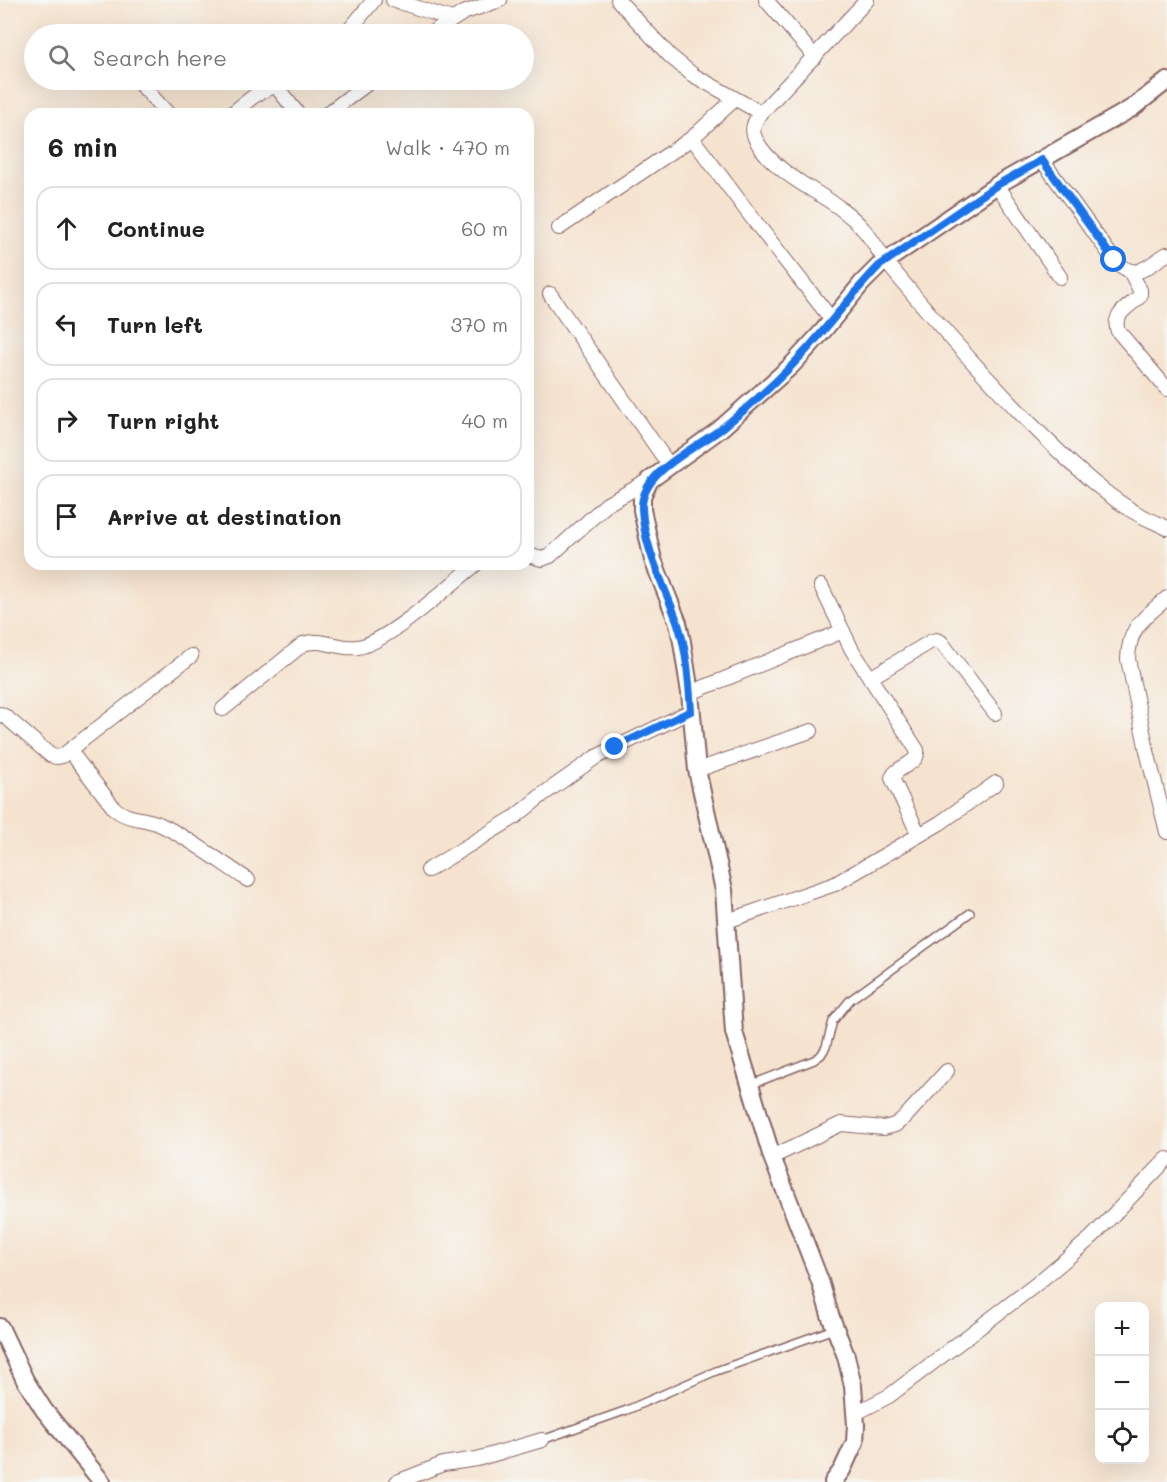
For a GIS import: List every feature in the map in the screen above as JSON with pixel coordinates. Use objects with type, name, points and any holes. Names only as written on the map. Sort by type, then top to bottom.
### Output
[{"type":"street","points":[[354,24],[374,0]]},
{"type":"street","points":[[393,0],[452,19]]},
{"type":"street","points":[[445,24],[463,13],[500,0]]},
{"type":"street","points":[[618,0],[670,56],[693,75],[761,112]]},
{"type":"street","points":[[766,0],[814,57]]},
{"type":"street","points":[[867,0],[754,121],[751,129],[761,149],[784,171],[850,216],[864,230],[885,261],[941,326],[1058,451],[1121,503],[1165,525]]},
{"type":"street","points":[[534,557],[542,559],[550,556],[607,504],[650,480],[735,417],[791,366],[862,283],[885,261],[997,185],[1132,108],[1167,81]]},
{"type":"street","points":[[146,90],[163,108]]},
{"type":"street","points":[[239,108],[265,90]]},
{"type":"street","points":[[284,90],[295,108]]},
{"type":"street","points":[[335,108],[359,90]]},
{"type":"street","points":[[559,228],[692,138],[735,99]]},
{"type":"street","points":[[692,138],[832,320]]},
{"type":"street","points":[[1042,160],[1114,260],[1131,273],[1140,290],[1140,296],[1117,318],[1116,325],[1118,331],[1167,389]]},
{"type":"street","points":[[997,185],[1060,277]]},
{"type":"street","points":[[1131,273],[1139,272],[1167,254]]},
{"type":"street","points":[[550,294],[669,465]]},
{"type":"street","points":[[650,480],[642,496],[642,510],[653,560],[678,623],[690,693],[697,770],[724,890],[728,921],[734,1032],[772,1157],[846,1356],[854,1386],[856,1427],[841,1478]]},
{"type":"street","points":[[224,709],[303,644],[311,641],[345,648],[372,644],[469,570]]},
{"type":"street","points":[[821,586],[852,650],[917,750],[916,759],[898,769],[892,778],[919,836]]},
{"type":"street","points":[[1167,598],[1137,624],[1128,643],[1128,659],[1167,832]]},
{"type":"street","points":[[690,693],[843,631]]},
{"type":"street","points":[[870,678],[936,640],[941,642],[995,713]]},
{"type":"street","points":[[0,714],[50,755],[62,756],[191,656]]},
{"type":"street","points":[[428,870],[514,817],[596,758],[691,711]]},
{"type":"street","points":[[697,770],[811,731]]},
{"type":"street","points":[[70,751],[122,816],[147,819],[168,828],[248,880]]},
{"type":"street","points":[[728,921],[835,884],[940,823],[996,783]]},
{"type":"street","points":[[772,1157],[841,1124],[884,1128],[895,1125],[947,1071]]},
{"type":"street","points":[[856,1427],[889,1396],[1034,1286],[1091,1238],[1167,1159]]},
{"type":"street","points":[[0,1327],[25,1380],[44,1410],[102,1482]]},
{"type":"street","points":[[397,1482],[443,1464],[477,1459],[542,1440]]},
{"type":"lane","points":[[750,1085],[814,1060],[821,1055],[826,1047],[833,1021],[850,1000],[970,913]]},
{"type":"lane","points":[[542,1440],[627,1410],[716,1371],[831,1315]]},
{"type":"route","points":[[615,747],[691,711],[678,623],[653,560],[642,510],[642,496],[650,480],[720,430],[791,366],[879,266],[997,185],[1042,160],[1114,260]]}]
